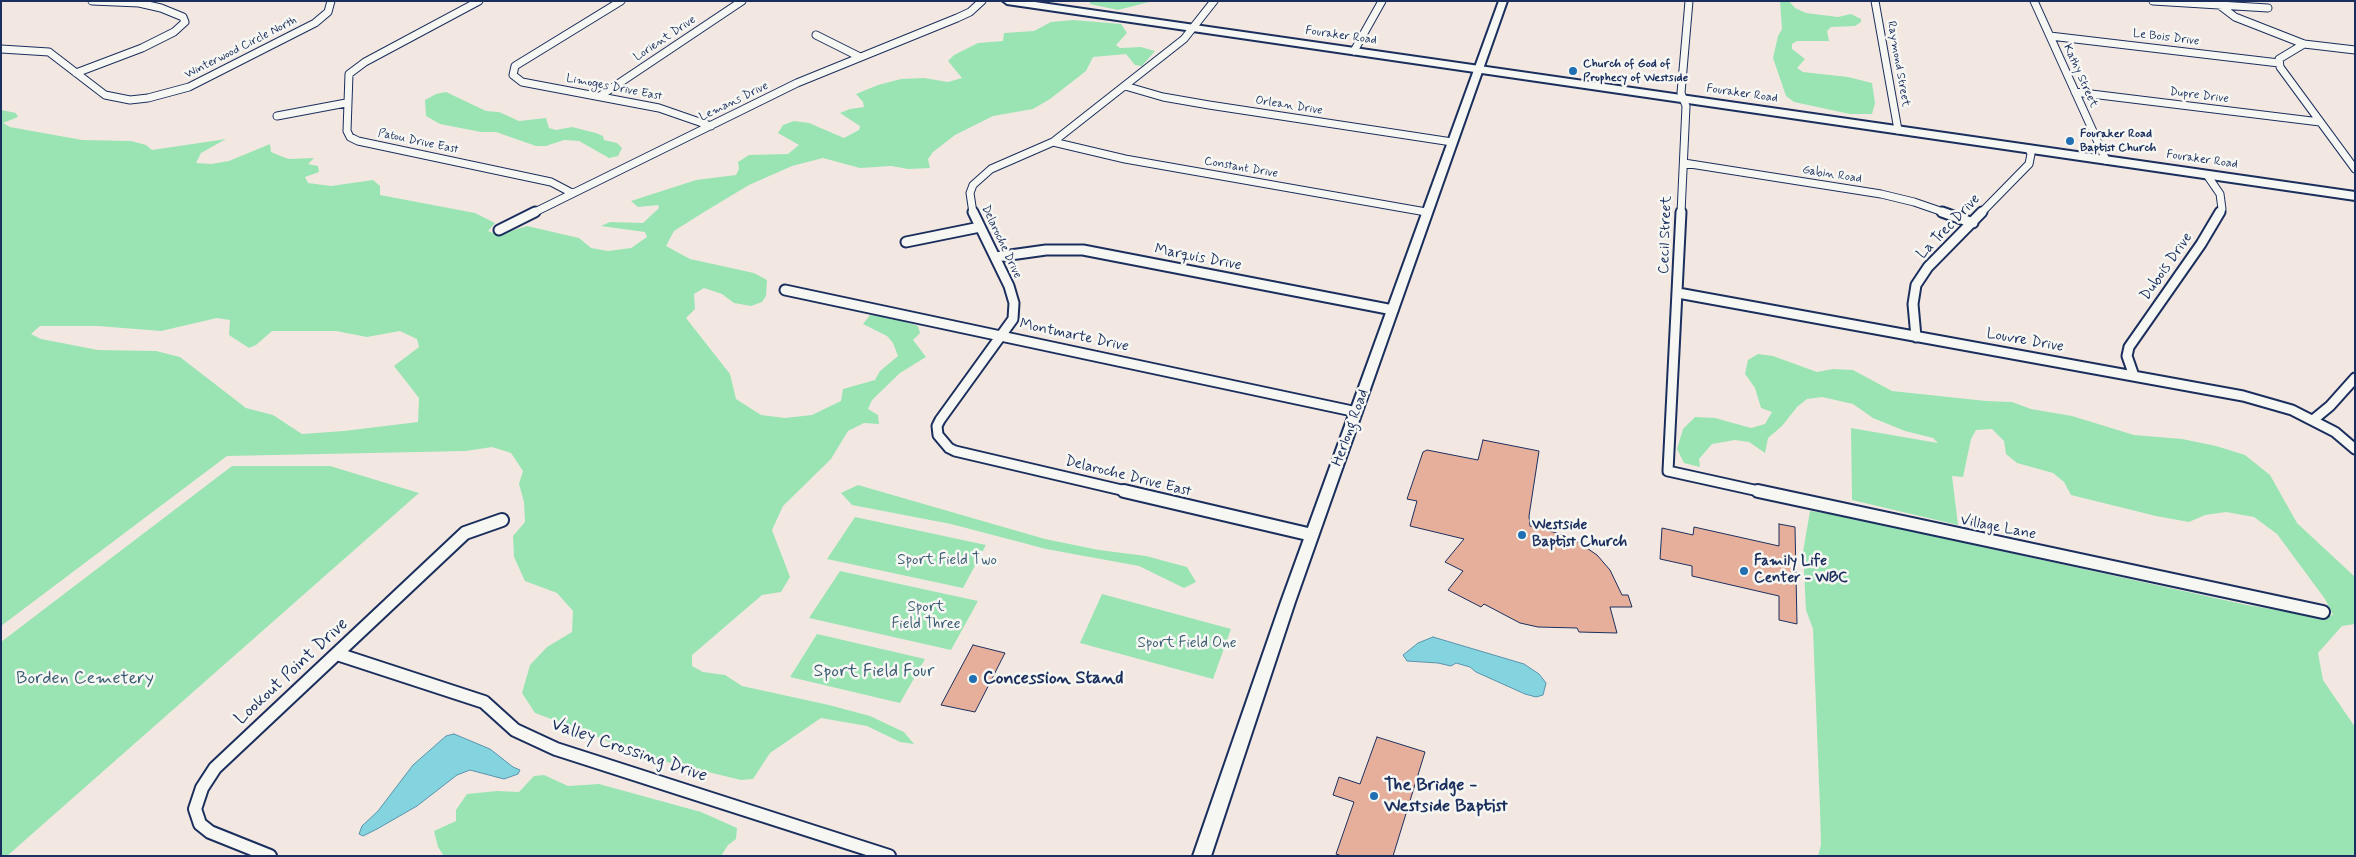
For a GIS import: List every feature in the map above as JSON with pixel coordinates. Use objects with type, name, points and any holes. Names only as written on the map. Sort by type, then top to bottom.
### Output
[{"type":"main road","name":"Fouraker Road","points":[[1008,1],[2355,196]]},
{"type":"street","points":[[76,72],[142,48],[174,32],[185,22],[183,16],[139,3],[92,1]]},
{"type":"street","name":"Winterwood Circle North","points":[[1,49],[49,52],[104,95],[130,100],[148,98],[189,87],[315,23],[328,12],[331,1]]},
{"type":"street","name":"Patou Drive East","points":[[479,1],[374,57],[349,74],[346,103],[347,131],[350,137],[358,141],[551,182],[572,193]]},
{"type":"street","name":"Limoges Drive East","points":[[621,1],[515,66],[513,75],[522,82],[659,108],[711,126]]},
{"type":"street","name":"Lorient Drive","points":[[600,96],[742,1]]},
{"type":"street","name":"Lemans Drive","points":[[499,230],[811,76],[965,15],[982,1]]},
{"type":"street","name":"Delaroche Drive","points":[[940,440],[937,426],[940,420],[1013,319],[1014,303],[1009,286],[973,213],[970,194],[978,179],[991,169],[1052,142],[1184,40],[1214,1]]},
{"type":"street","points":[[1354,51],[1382,1]]},
{"type":"street","name":"Herlong Road","points":[[1202,856],[1312,535],[1503,1]]},
{"type":"street","name":"Cecil Street","points":[[1668,471],[1686,106],[1681,93],[1689,1]]},
{"type":"street","name":"Raymond Street","points":[[1875,1],[1898,130]]},
{"type":"street","name":"Kathy Street","points":[[2034,1],[2106,160]]},
{"type":"street","points":[[2153,1],[2216,3],[2268,8]]},
{"type":"street","points":[[2216,3],[2244,21],[2304,44],[2355,50]]},
{"type":"street","points":[[816,35],[860,57]]},
{"type":"street","name":"Le Bois Drive","points":[[2050,36],[2279,63]]},
{"type":"street","points":[[2304,44],[2284,54],[2279,59],[2279,63],[2283,72],[2355,169]]},
{"type":"street","name":"Orlean Drive","points":[[1124,86],[1200,103],[1452,142]]},
{"type":"street","name":"Dupre Drive","points":[[2075,92],[2320,122]]},
{"type":"street","points":[[277,116],[346,103]]},
{"type":"street","name":"Constant Drive","points":[[1052,142],[1125,159],[1426,212]]},
{"type":"street","name":"La Trec Drive","points":[[1916,337],[1913,304],[1916,286],[1928,268],[2029,164],[2031,154],[2028,149]]},
{"type":"street","name":"Gabin Road","points":[[1684,163],[1881,194],[1914,202],[1973,222]]},
{"type":"street","name":"Dubois Drive","points":[[2134,376],[2127,356],[2129,347],[2222,209],[2220,194],[2207,175]]},
{"type":"street","points":[[906,242],[980,227]]},
{"type":"street","name":"Marquis Drive","points":[[996,257],[1046,250],[1083,250],[1393,310]]},
{"type":"street","name":"Montmarte Drive","points":[[785,290],[1357,412]]},
{"type":"street","name":"Louvre Drive","points":[[1678,293],[2257,400],[2313,420],[2335,432],[2355,449]]},
{"type":"street","points":[[2313,420],[2330,406],[2355,378]]},
{"type":"street","name":"Delaroche Drive East","points":[[940,440],[955,451],[1312,535]]},
{"type":"street","name":"Village Lane","points":[[1668,471],[1953,534],[2323,612]]},
{"type":"street","name":"Lookout Point Drive","points":[[270,856],[210,832],[200,824],[195,808],[202,788],[215,768],[465,533],[502,520]]},
{"type":"street","name":"Valley Crossing Drive","points":[[337,654],[484,702],[515,730],[556,749],[889,856]]},
{"type":"green space","points":[[1090,1],[1153,1],[1118,10],[1090,4]]},
{"type":"green space","points":[[1780,1],[1789,1],[1795,8],[1806,13],[1838,17],[1851,14],[1861,19],[1861,22],[1855,26],[1831,27],[1827,31],[1829,41],[1797,41],[1792,44],[1792,49],[1805,59],[1797,68],[1803,72],[1848,77],[1872,83],[1875,103],[1872,114],[1850,114],[1794,102],[1786,96],[1773,58],[1778,36],[1782,29]]},
{"type":"green space","points":[[1073,20],[1121,24],[1127,33],[1116,45],[1120,48],[1141,47],[1155,51],[1142,66],[1135,65],[1126,54],[1093,57],[1086,71],[1050,99],[1033,109],[993,116],[955,135],[933,152],[928,159],[930,168],[908,169],[891,166],[860,168],[823,158],[792,166],[749,185],[674,231],[666,246],[690,259],[754,273],[767,280],[766,296],[762,302],[751,306],[734,303],[722,294],[704,288],[694,294],[695,309],[686,318],[730,374],[736,399],[761,415],[785,418],[812,415],[841,401],[843,389],[875,380],[880,371],[898,356],[893,343],[887,336],[863,324],[870,315],[890,317],[918,326],[920,333],[913,340],[926,357],[900,373],[872,400],[868,409],[878,415],[879,424],[864,423],[848,431],[831,459],[783,506],[772,530],[790,577],[781,592],[762,595],[692,655],[692,666],[703,672],[725,675],[742,686],[870,716],[904,732],[914,744],[900,742],[867,726],[821,718],[770,753],[753,779],[741,780],[642,756],[535,713],[522,693],[530,665],[547,647],[572,632],[573,611],[557,593],[525,581],[514,557],[513,536],[525,522],[524,502],[519,484],[523,471],[511,453],[492,447],[466,451],[227,456],[1,626],[1,110],[16,113],[18,117],[3,123],[10,127],[82,140],[131,141],[146,145],[152,150],[226,139],[201,153],[196,163],[211,164],[229,161],[270,144],[271,152],[289,159],[314,158],[308,164],[318,166],[319,172],[305,177],[308,183],[331,186],[373,180],[380,186],[380,195],[475,213],[495,223],[488,231],[498,235],[527,226],[579,238],[591,248],[608,251],[631,248],[647,237],[645,232],[601,226],[610,222],[643,223],[659,208],[658,205],[638,207],[631,201],[696,180],[736,175],[739,169],[738,162],[749,155],[788,154],[799,145],[778,133],[783,125],[794,121],[809,123],[844,138],[859,130],[860,126],[840,113],[864,107],[863,102],[856,94],[878,85],[901,79],[924,78],[948,82],[962,78],[948,61],[954,55],[978,43],[1003,41],[1004,33],[1034,31],[1051,22]],"holes":[[[217,318],[230,320],[229,335],[249,348],[256,345],[272,331],[336,331],[367,337],[400,331],[417,339],[419,347],[394,366],[419,398],[418,422],[302,434],[273,415],[246,408],[180,357],[156,351],[98,350],[41,339],[31,334],[40,326],[98,326],[161,331]]]},
{"type":"green space","points":[[446,92],[486,111],[499,112],[519,121],[546,118],[549,128],[556,130],[572,127],[596,133],[603,136],[604,140],[617,143],[622,148],[618,156],[609,158],[579,141],[564,140],[546,146],[536,146],[496,132],[481,132],[440,124],[426,116],[425,100],[436,94]]},
{"type":"green space","points":[[1758,354],[1773,356],[1817,372],[1833,369],[1853,370],[1892,391],[2012,402],[2031,409],[2072,416],[2134,435],[2182,439],[2216,446],[2245,455],[2270,475],[2297,523],[2355,577],[2355,624],[2342,626],[2318,653],[2323,680],[2355,727],[2355,856],[1818,856],[1821,845],[1813,629],[1806,610],[1803,552],[1810,511],[1838,515],[2247,605],[2319,617],[2333,615],[2325,599],[2277,534],[2254,517],[2226,512],[2205,515],[2189,522],[2156,516],[2071,495],[2064,482],[2053,473],[2017,463],[2006,454],[2004,441],[1992,429],[1976,430],[1971,439],[1963,477],[1952,476],[1958,525],[1852,500],[1851,428],[1938,443],[1933,438],[1905,431],[1873,418],[1853,404],[1822,397],[1807,399],[1768,438],[1765,453],[1749,442],[1735,440],[1712,444],[1699,459],[1700,467],[1684,463],[1677,449],[1683,429],[1695,417],[1715,418],[1751,428],[1765,424],[1772,412],[1761,408],[1755,388],[1745,374],[1748,360]]},
{"type":"green space","name":"Borden Cemetery","points":[[232,466],[330,466],[419,493],[7,856],[1,856],[1,642]]},
{"type":"green space","points":[[858,485],[1045,539],[1099,550],[1146,556],[1187,567],[1196,582],[1184,588],[1139,566],[1046,549],[951,524],[852,505],[841,493]]},
{"type":"green space","name":"Sport Field Two","points":[[855,517],[986,545],[963,588],[827,559]]},
{"type":"green space","name":"Sport Field Three","points":[[840,571],[978,601],[951,650],[809,618]]},
{"type":"green space","name":"Sport Field One","points":[[1102,594],[1231,629],[1213,679],[1080,643]]},
{"type":"green space","name":"Sport Field Four","points":[[817,634],[925,659],[900,703],[790,677]]},
{"type":"green space","points":[[544,775],[568,786],[599,784],[701,812],[737,828],[736,839],[728,845],[721,856],[444,856],[438,847],[434,831],[456,821],[456,810],[467,794],[497,791],[519,792],[534,776]]},
{"type":"water","points":[[1433,637],[1524,664],[1539,674],[1546,683],[1543,695],[1536,697],[1525,694],[1476,672],[1470,667],[1456,663],[1451,666],[1438,663],[1407,661],[1403,655],[1418,643]]},
{"type":"water","points":[[454,734],[490,749],[513,767],[520,770],[518,774],[504,779],[470,770],[457,775],[417,806],[363,836],[359,834],[362,826],[378,811],[413,765],[446,736]]},
{"type":"building","name":"Westside Baptist Church","points":[[1483,440],[1539,451],[1529,516],[1530,526],[1557,533],[1578,542],[1597,555],[1610,570],[1622,595],[1628,595],[1632,607],[1610,607],[1617,633],[1579,632],[1577,628],[1538,627],[1520,623],[1484,604],[1481,607],[1448,590],[1463,571],[1445,562],[1464,539],[1410,526],[1417,501],[1407,499],[1423,452],[1427,450],[1478,460]]},
{"type":"building","name":"Family Life Center - WBC","points":[[1779,524],[1795,527],[1797,624],[1779,620],[1779,596],[1692,576],[1692,566],[1660,559],[1662,528],[1693,535],[1694,527],[1779,546]]},
{"type":"building","name":"Concession Stand","points":[[973,645],[1005,653],[975,712],[941,705]]},
{"type":"building","name":"The Bridge - Westside Baptist","points":[[1377,737],[1425,752],[1393,856],[1342,856],[1336,854],[1354,802],[1333,795],[1339,777],[1360,784]]},
{"type":"place","name":"Church of God of Prophecy of Westside","points":[[1573,71]]},
{"type":"place","name":"Fouraker Road Baptist Church","points":[[2070,141]]},
{"type":"place","name":"Westside Baptist Church","points":[[1522,535]]},
{"type":"place","name":"Family Life Center - WBC","points":[[1744,571]]},
{"type":"place","name":"Concession Stand","points":[[973,679]]},
{"type":"place","name":"The Bridge - Westside Baptist","points":[[1374,796]]}]
